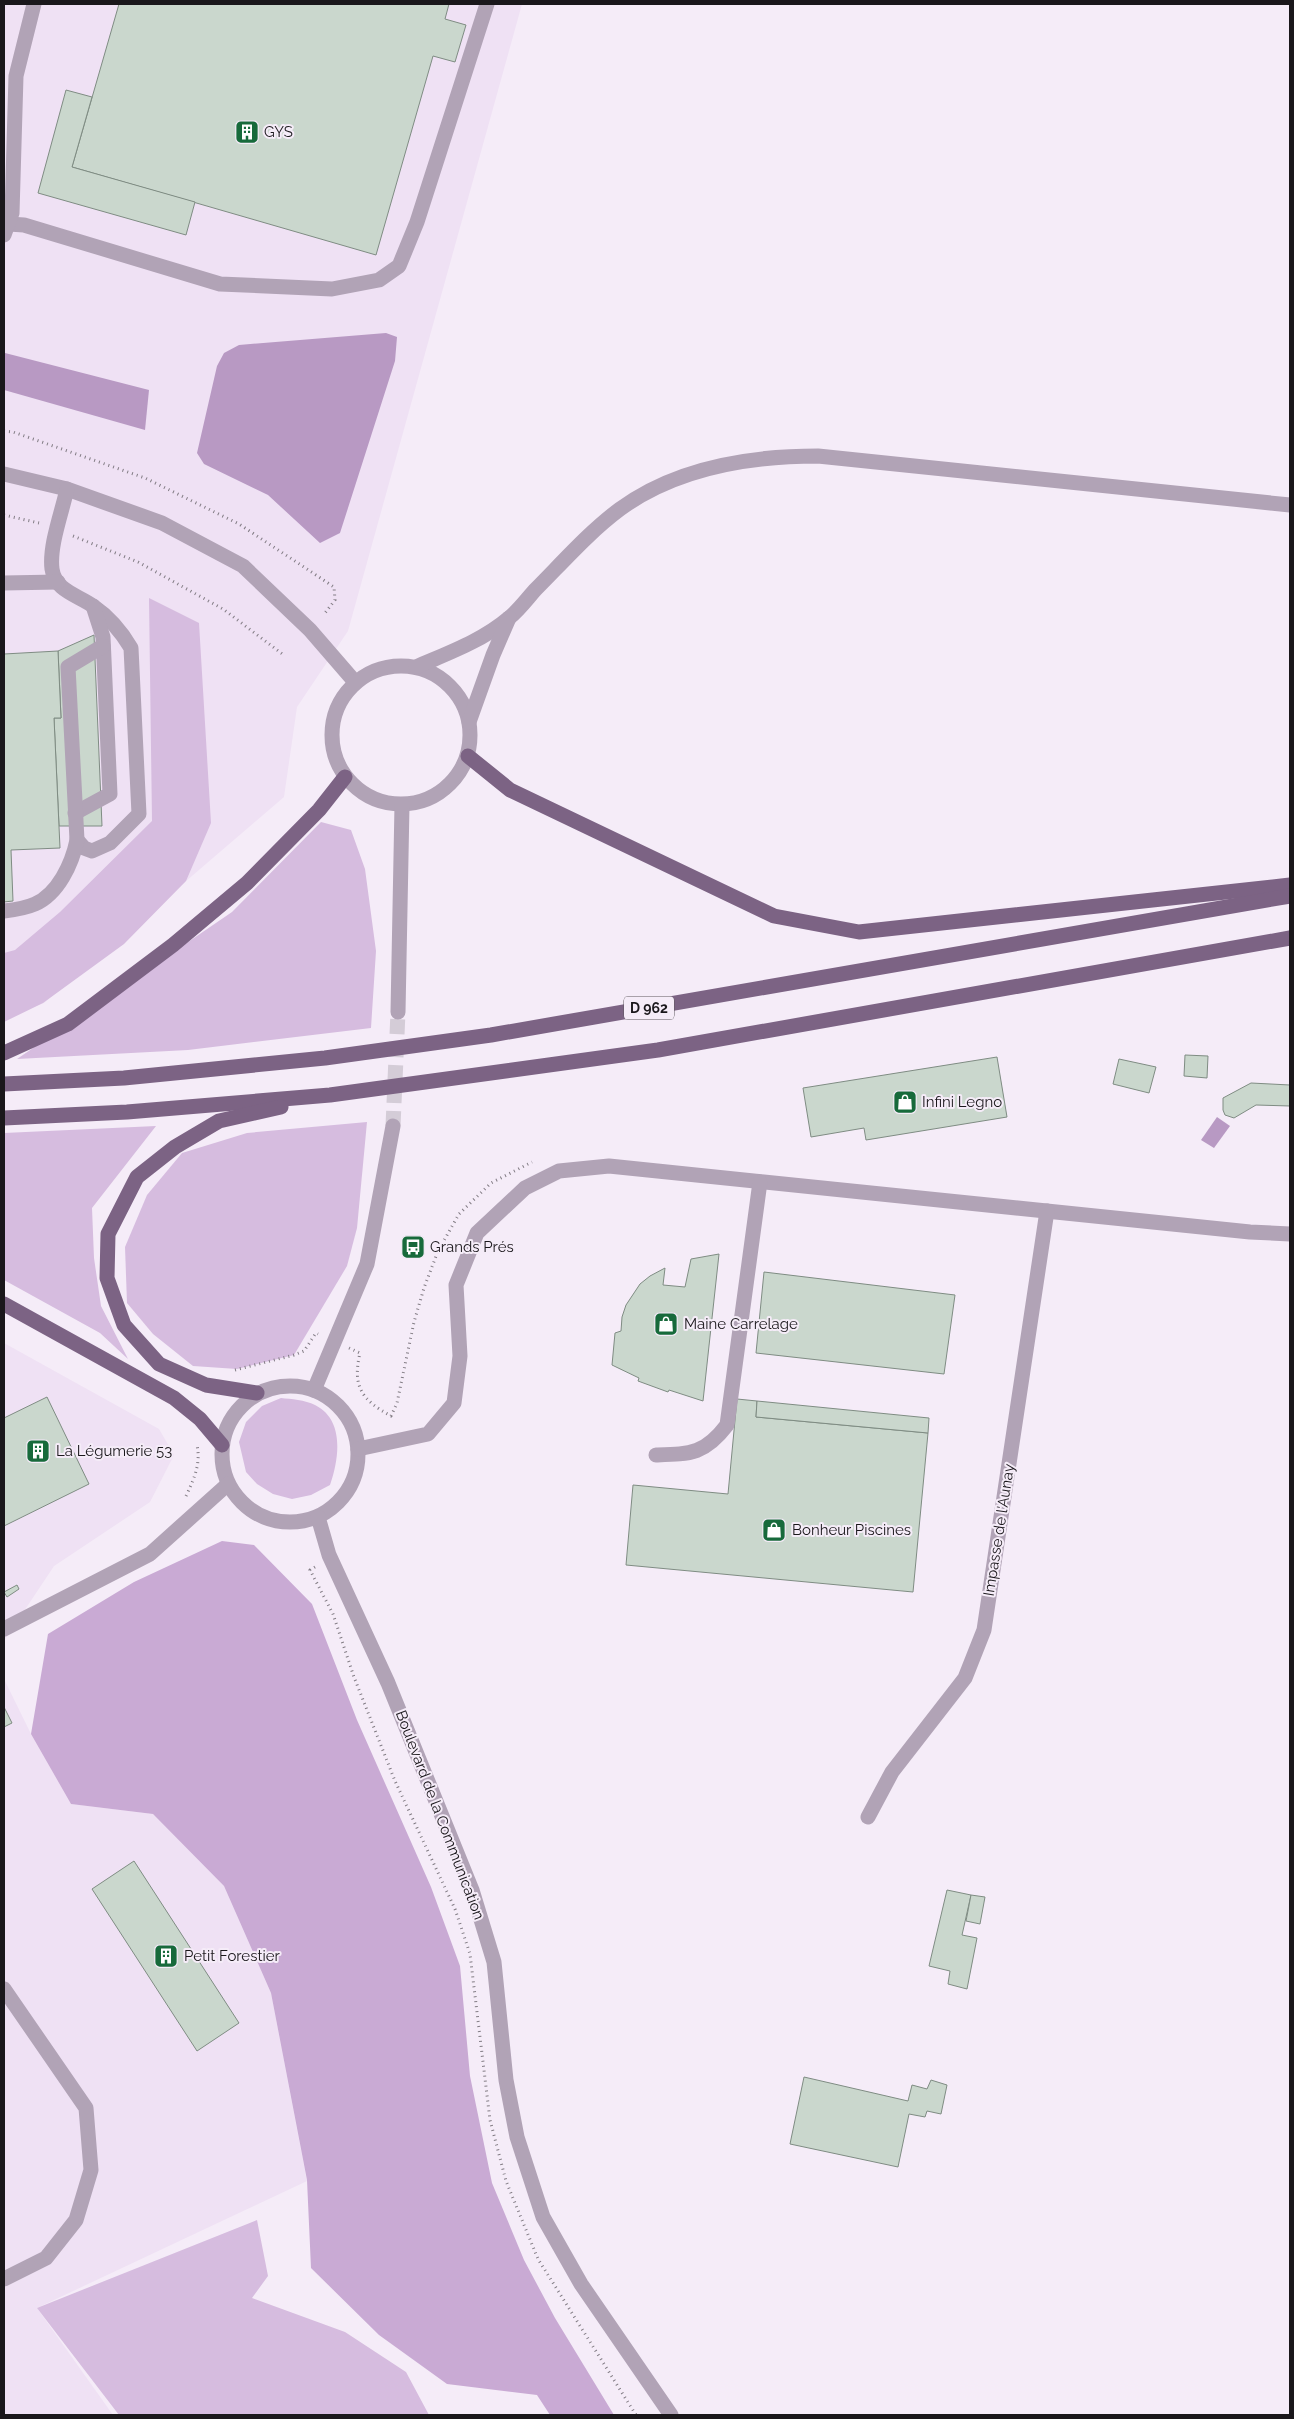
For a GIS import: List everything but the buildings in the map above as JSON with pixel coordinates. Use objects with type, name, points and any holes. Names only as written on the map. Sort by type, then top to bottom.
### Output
[{"type":"main road","points":[[468,756],[510,790],[774,916],[859,932],[1290,885]]},
{"type":"main road","points":[[4,1053],[68,1024],[173,945],[247,883],[318,810],[345,777]]},
{"type":"main road","name":"D 962","points":[[4,1084],[124,1078],[325,1058],[491,1035],[1290,896]]},
{"type":"main road","points":[[4,1118],[127,1112],[330,1095],[658,1050],[1290,938]]},
{"type":"main road","points":[[257,1394],[206,1385],[159,1364],[124,1325],[107,1278],[108,1234],[137,1177],[175,1147],[219,1121],[330,1095]]},
{"type":"main road","points":[[4,1304],[174,1398],[200,1419],[222,1445]]},
{"type":"street","points":[[34,4],[16,76],[12,212],[7,229],[24,225],[181,270],[220,284],[332,290],[379,280],[399,266],[418,222],[486,4]]},
{"type":"street","points":[[416,667],[466,646],[509,618],[585,541],[626,505],[644,493],[684,476],[744,460],[781,456],[818,456],[1290,504]]},
{"type":"street","points":[[4,474],[67,489],[162,523],[243,566],[310,630],[355,682]]},
{"type":"street","points":[[67,489],[57,529],[52,570],[58,582],[71,595],[92,605],[120,629],[131,648],[139,814],[110,843],[92,851],[84,848],[76,840]]},
{"type":"street","points":[[4,583],[58,582]]},
{"type":"street","points":[[75,813],[110,794],[103,637],[92,605]]},
{"type":"street","points":[[469,722],[493,654],[509,618]]},
{"type":"street","points":[[4,911],[36,904],[55,889],[70,864],[76,840],[68,667],[103,646]]},
{"type":"street","points":[[394,666],[416,667],[436,674],[452,688],[466,708],[471,732],[468,756],[458,776],[443,792],[423,802],[402,805],[380,802],[361,792],[345,777],[335,758],[331,738],[333,724],[342,698],[355,682],[373,671],[394,666]]},
{"type":"street","points":[[398,1012],[402,805]]},
{"type":"street","points":[[314,1390],[367,1264],[393,1126]]},
{"type":"street","points":[[358,1449],[428,1434],[454,1403],[460,1356],[456,1285],[477,1233],[524,1188],[559,1171],[609,1166],[1250,1232],[1290,1234]]},
{"type":"street","points":[[656,1455],[699,1451],[715,1441],[727,1425],[760,1182]]},
{"type":"street","name":"Impasse de l'Aunay","points":[[868,1817],[892,1772],[965,1678],[984,1630],[1047,1211]]},
{"type":"street","points":[[295,1385],[314,1390],[332,1399],[345,1413],[354,1430],[358,1449],[357,1470],[349,1489],[336,1505],[318,1517],[298,1522],[277,1522],[257,1515],[240,1502],[228,1484],[222,1465],[222,1445],[232,1418],[240,1406],[257,1394],[275,1386],[295,1385]]},
{"type":"street","points":[[4,1630],[150,1554],[228,1484]]},
{"type":"street","name":"Boulevard de la Communication","points":[[318,1517],[329,1555],[388,1683],[472,1890],[494,1962],[506,2080],[517,2137],[543,2217],[581,2284],[671,2415]]},
{"type":"street","points":[[4,1989],[86,2108],[91,2170],[76,2220],[46,2258],[4,2279]]},
{"type":"path","points":[[4,431],[13,432],[145,478],[239,524],[334,587],[335,600],[325,613]]},
{"type":"path","points":[[4,515],[57,529],[138,562],[222,610],[285,656]]},
{"type":"path","points":[[360,1354],[355,1372],[365,1400],[391,1416],[397,1403],[414,1322],[424,1288],[438,1251],[459,1214],[491,1183],[521,1166],[538,1160]]},
{"type":"path","points":[[329,1555],[310,1570],[332,1614],[392,1772],[455,1909],[470,1954],[490,2120],[506,2181],[538,2260],[636,2415]]},
{"type":"shaded area","points":[[4,4],[522,4],[348,631],[297,707],[284,797],[44,1003],[4,1019]]},
{"type":"shaded area","points":[[386,333],[397,337],[395,361],[340,533],[320,543],[268,495],[204,464],[197,453],[217,366],[224,353],[239,345]]},
{"type":"shaded area","points":[[5,353],[149,390],[145,430],[4,390]]},
{"type":"shaded area","points":[[149,598],[199,623],[211,823],[186,881],[124,944],[43,1003],[4,1022],[4,953],[15,950],[60,912],[152,821]]},
{"type":"shaded area","points":[[321,822],[351,830],[365,869],[376,951],[371,1028],[188,1050],[17,1059],[232,912]]},
{"type":"shaded area","points":[[1217,1117],[1230,1126],[1214,1148],[1201,1140]]},
{"type":"shaded area","points":[[367,1122],[357,1228],[347,1266],[294,1355],[237,1369],[193,1366],[153,1334],[127,1303],[125,1247],[147,1195],[182,1153],[247,1133]]},
{"type":"shaded area","points":[[156,1126],[92,1208],[94,1258],[101,1306],[128,1359],[100,1333],[4,1280],[4,1133]]},
{"type":"shaded area","points":[[4,1343],[159,1429],[174,1455],[150,1502],[54,1566],[4,1641]]},
{"type":"shaded area","points":[[281,1398],[307,1402],[325,1412],[331,1420],[337,1441],[336,1464],[330,1485],[311,1495],[292,1499],[273,1494],[257,1484],[246,1472],[239,1442],[246,1422],[262,1406]]},
{"type":"shaded area","points":[[222,1541],[254,1545],[312,1604],[357,1720],[431,1887],[460,1966],[470,2076],[492,2183],[524,2260],[555,2318],[614,2415],[550,2415],[537,2395],[447,2384],[379,2335],[311,2268],[307,2180],[271,1993],[224,1886],[153,1814],[71,1804],[31,1734],[48,1634],[134,1582]]},
{"type":"shaded area","points":[[4,1679],[31,1734],[71,1804],[153,1814],[224,1886],[271,1993],[307,2181],[37,2308],[113,2415],[4,2415]]},
{"type":"shaded area","points":[[257,2220],[268,2276],[252,2298],[345,2332],[406,2372],[429,2415],[119,2415],[37,2308]]},
{"type":"tunnel","points":[[393,1126],[398,1012]]},
{"type":"place","name":"GYS","points":[[247,132]]},
{"type":"place","name":"Infini Legno","points":[[905,1102]]},
{"type":"place","name":"Grands Prés","points":[[413,1247]]},
{"type":"place","name":"Maine Carrelage","points":[[666,1324]]},
{"type":"place","name":"La Légumerie 53","points":[[38,1451]]},
{"type":"place","name":"Bonheur Piscines","points":[[774,1530]]},
{"type":"place","name":"Petit Forestier","points":[[166,1956]]}]
